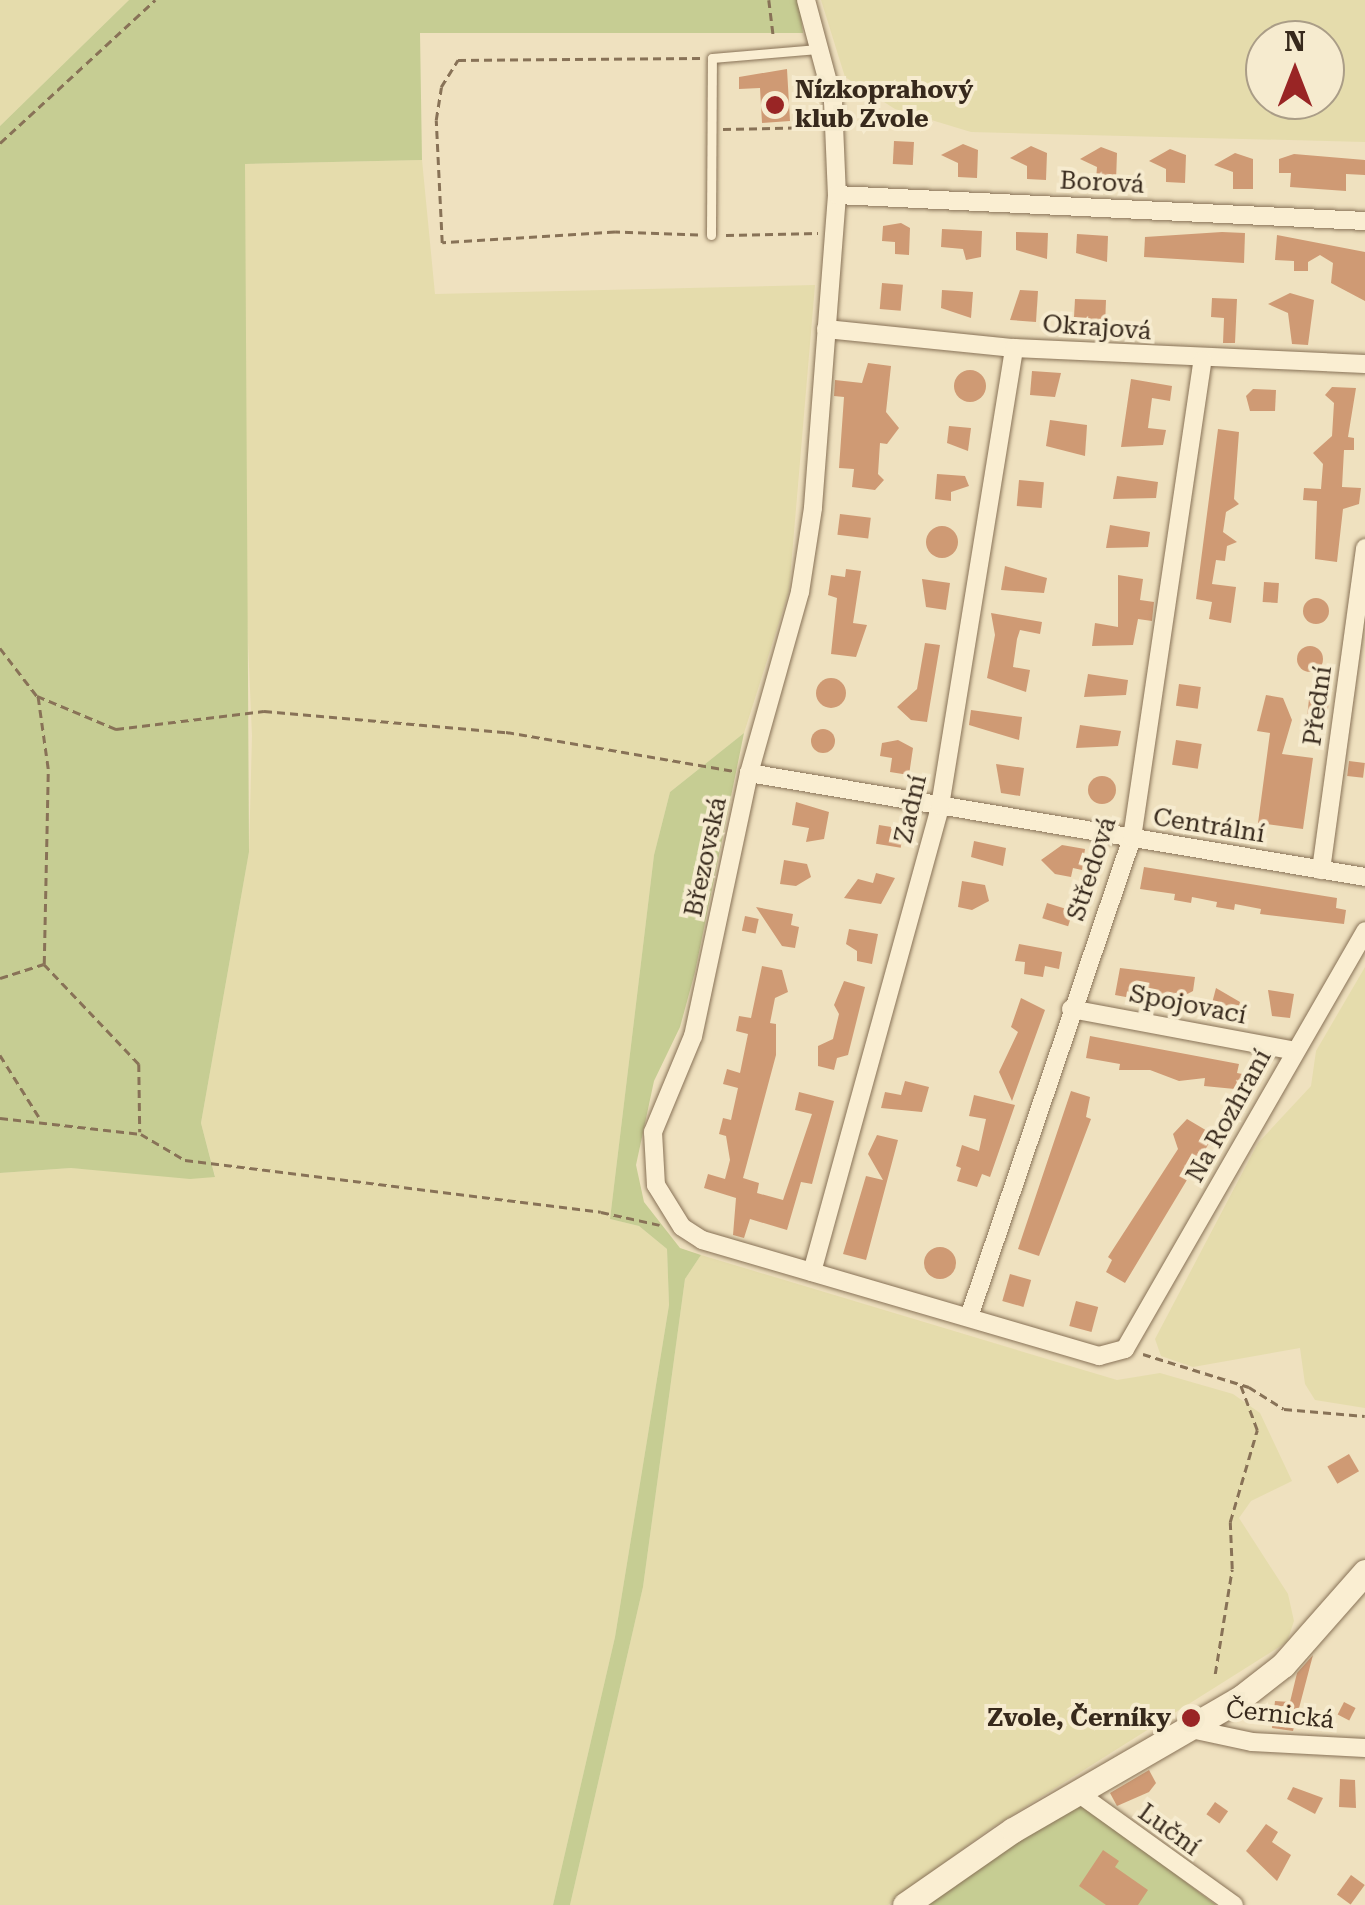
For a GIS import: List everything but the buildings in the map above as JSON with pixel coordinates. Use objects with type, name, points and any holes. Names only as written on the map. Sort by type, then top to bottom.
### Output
[{"type":"street","name":"Březovská","points":[[682,1227],[656,1186],[653,1132],[693,1036],[749,773],[800,592],[837,194],[836,126],[806,0]]},
{"type":"street","name":"Borová","points":[[837,194],[1365,221]]},
{"type":"street","name":"Okrajová","points":[[826,329],[1014,348],[1202,360],[1365,364]]},
{"type":"street","name":"Zadní","points":[[812,1272],[940,806],[1014,348]]},
{"type":"street","name":"Středová","points":[[968,1317],[1132,838],[1202,360]]},
{"type":"street","name":"Přední","points":[[1322,870],[1365,548]]},
{"type":"street","name":"Centrální","points":[[749,773],[1365,877]]},
{"type":"street","name":"Na Rozhraní","points":[[1125,1349],[1365,931]]},
{"type":"street","name":"Spojovací","points":[[1071,1008],[1295,1050]]},
{"type":"street","points":[[682,1227],[702,1240],[1099,1356],[1125,1349]]},
{"type":"street","points":[[905,1905],[1078,1793],[1191,1729],[1283,1665],[1365,1572]]},
{"type":"street","name":"Černická","points":[[1191,1729],[1252,1742],[1365,1748]]},
{"type":"street","name":"Luční","points":[[1078,1793],[1234,1905]]},
{"type":"lane","points":[[711,235],[712,58],[818,49]]},
{"type":"path","points":[[0,143],[155,0]]},
{"type":"path","points":[[769,0],[774,38]]},
{"type":"path","points":[[712,58],[458,60],[441,87],[436,120],[442,243],[616,232],[835,233]]},
{"type":"path","points":[[712,129],[836,126]]},
{"type":"path","points":[[0,648],[37,696],[48,769],[44,964],[139,1064],[140,1134]]},
{"type":"path","points":[[37,696],[116,729],[264,712],[506,732],[749,773]]},
{"type":"path","points":[[0,978],[44,964]]},
{"type":"path","points":[[0,1055],[40,1118]]},
{"type":"path","points":[[0,1118],[40,1118],[140,1134],[185,1160],[682,1227]]},
{"type":"path","points":[[1125,1349],[1240,1384],[1284,1409],[1365,1416]]},
{"type":"path","points":[[1215,1674],[1232,1569],[1230,1522],[1258,1430],[1240,1384]]},
{"type":"shaded area","points":[[0,0],[129,0],[0,126]]},
{"type":"shaded area","points":[[821,0],[1365,0],[1365,142],[971,132],[895,109],[845,77]]},
{"type":"shaded area","points":[[422,160],[435,294],[815,285],[789,591],[744,733],[670,792],[654,855],[610,1219],[639,1226],[667,1249],[669,1305],[615,1637],[553,1905],[0,1905],[0,1173],[71,1168],[215,1176],[201,1123],[249,852],[252,736],[244,549],[245,164]]},
{"type":"shaded area","points":[[1365,967],[1365,1408],[1315,1400],[1305,1384],[1300,1348],[1193,1367],[1161,1356],[1155,1339],[1258,1143],[1311,1086],[1316,1051]]},
{"type":"shaded area","points":[[701,1255],[1117,1380],[1160,1373],[1233,1394],[1260,1413],[1292,1481],[1251,1501],[1239,1518],[1288,1594],[1294,1621],[1287,1642],[987,1831],[888,1905],[570,1905],[643,1587],[685,1279]]},
{"type":"green space","points":[[129,0],[799,0],[803,33],[420,33],[422,160],[245,164],[249,852],[201,1123],[215,1177],[190,1179],[71,1168],[0,1173],[0,126]]},
{"type":"green space","points":[[744,733],[695,972],[680,1027],[654,1081],[636,1165],[644,1202],[680,1248],[701,1255],[685,1279],[643,1587],[570,1905],[553,1905],[615,1637],[669,1305],[667,1249],[639,1226],[610,1219],[654,855],[670,792]]},
{"type":"green space","points":[[1080,1802],[1216,1905],[924,1905],[1002,1849]]},
{"type":"place","name":"Nízkoprahový klub Zvole","points":[[775,105]]},
{"type":"place","name":"Zvole, Černíky","points":[[1191,1718]]}]
